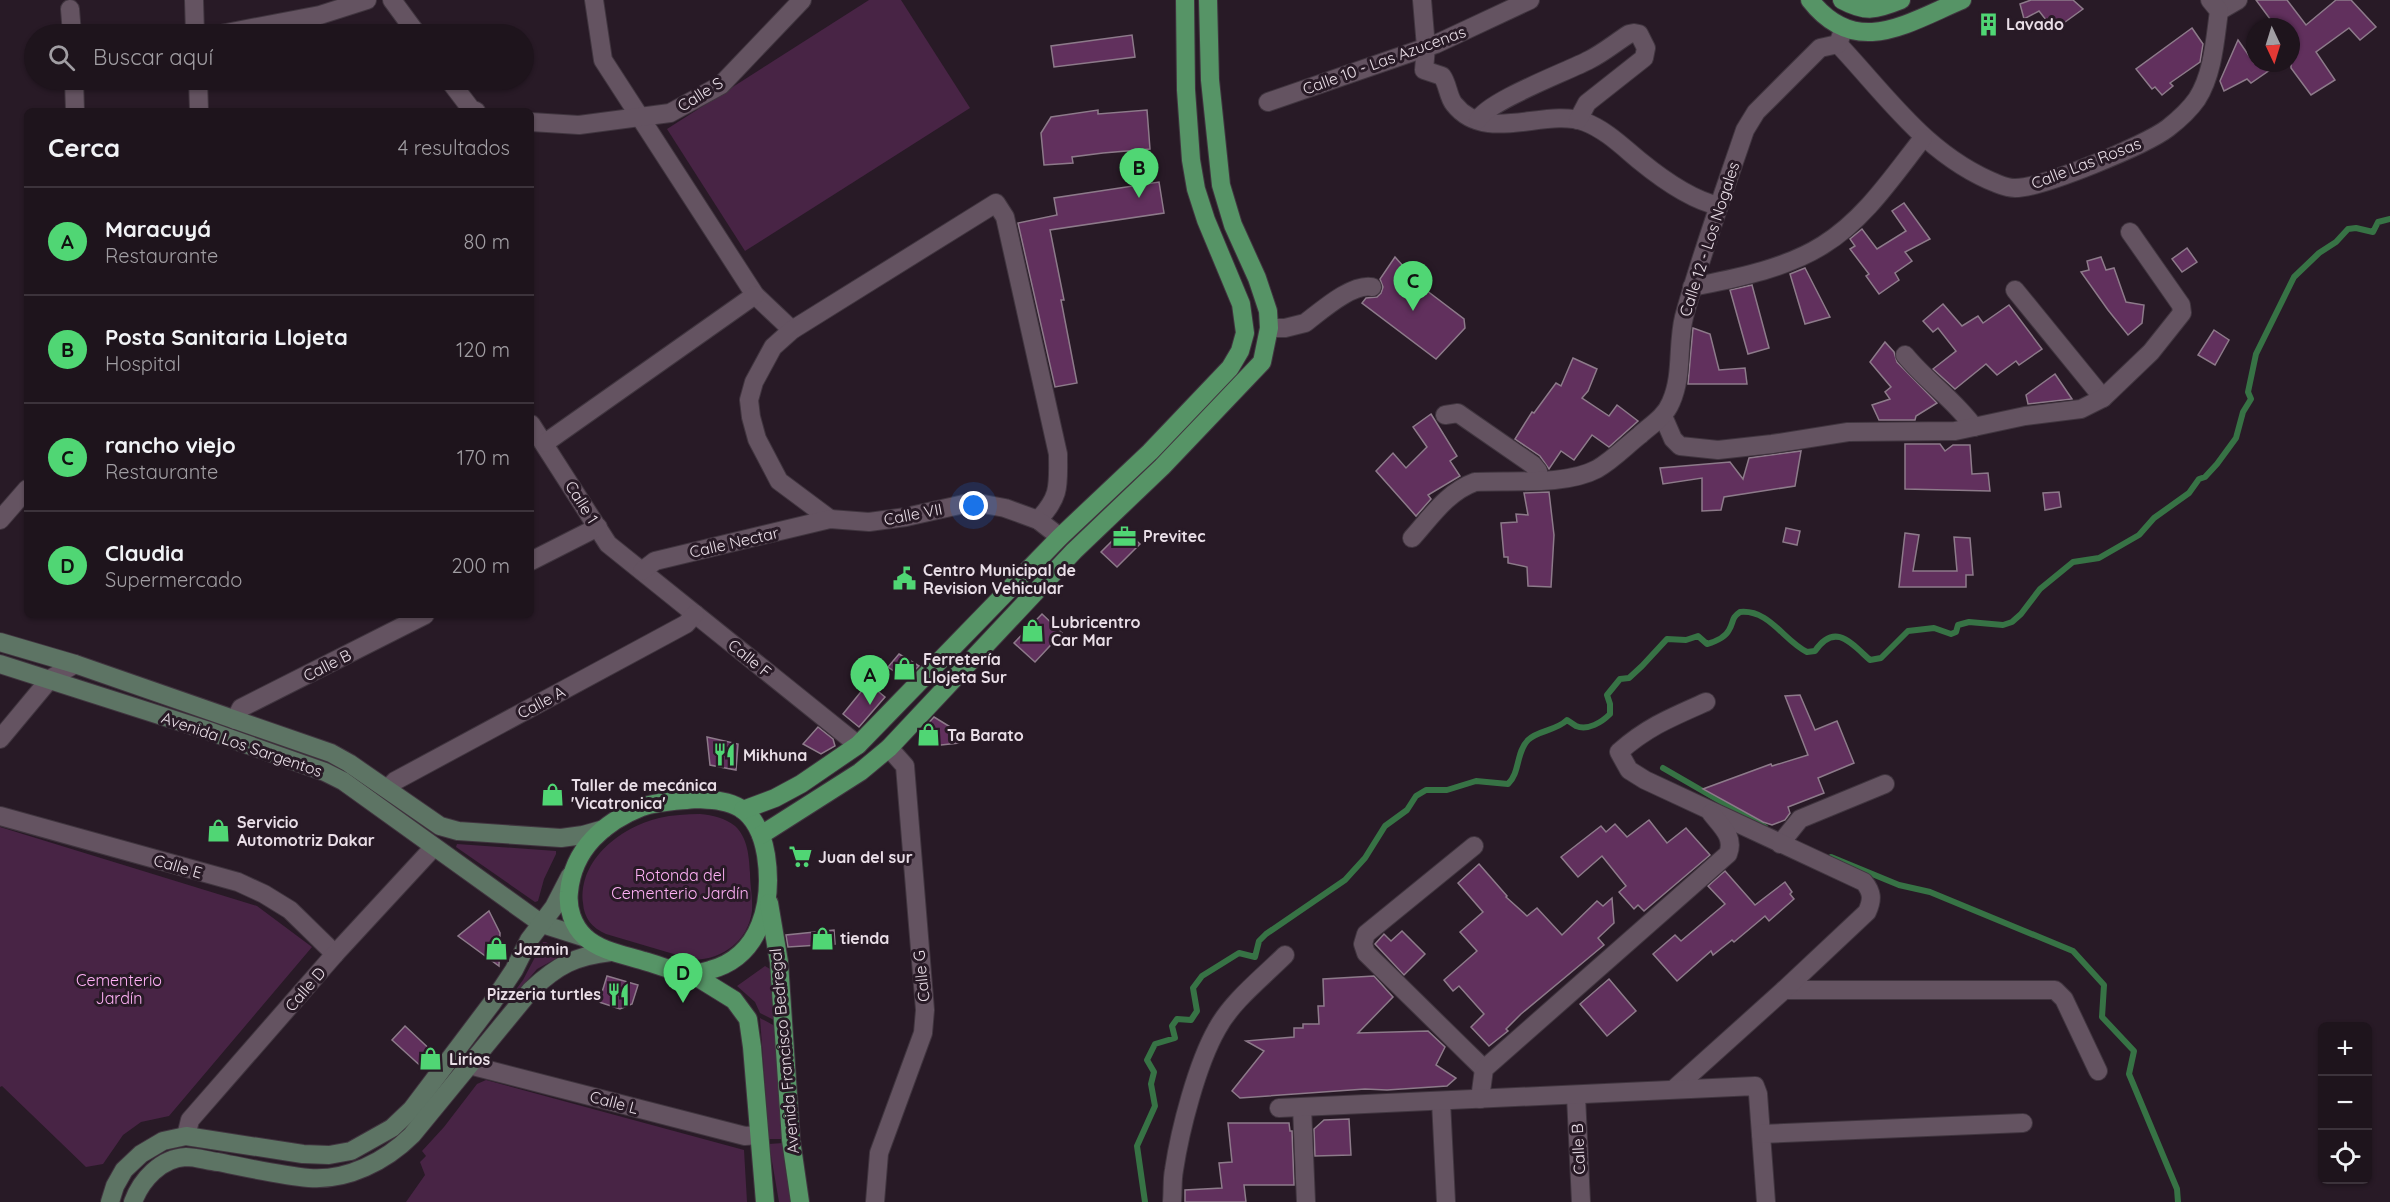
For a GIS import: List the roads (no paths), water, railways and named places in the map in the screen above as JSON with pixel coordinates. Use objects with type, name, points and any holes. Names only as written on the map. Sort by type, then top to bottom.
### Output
[{"type":"main road","points":[[743,810],[775,798],[801,784],[858,745],[1060,537],[1150,452],[1230,368],[1240,351],[1245,333],[1238,296],[1196,189],[1188,129],[1185,0]]},
{"type":"main road","points":[[761,835],[860,772],[889,748],[1074,550],[1162,467],[1262,362],[1269,328],[1264,300],[1233,225],[1221,185],[1212,114],[1208,0]]},
{"type":"main road","points":[[1810,0],[1841,36]]},
{"type":"main road","points":[[1841,36],[1847,3],[1864,10],[1878,9],[1901,0]]},
{"type":"main road","points":[[1841,36],[1886,31],[1962,0]]},
{"type":"main road","points":[[1186,49],[1209,48]]},
{"type":"main road","points":[[1222,258],[1244,249]]},
{"type":"main road","points":[[1060,537],[1074,550]]},
{"type":"main road","name":"Avenida Los Sargentos","points":[[0,642],[75,664],[331,753],[440,826],[458,831],[561,838],[604,829]]},
{"type":"main road","name":"Avenida Los Sargentos","points":[[0,664],[206,730],[228,740],[325,772],[343,781],[433,848],[542,924],[586,938]]},
{"type":"main road","points":[[228,740],[235,720]]},
{"type":"main road","points":[[858,745],[889,748]]},
{"type":"main road","points":[[110,1202],[115,1185],[124,1170],[141,1154],[163,1141],[186,1136],[303,1154],[329,1155],[351,1151],[392,1128],[412,1109],[492,1003],[554,907],[577,858],[604,829],[644,806],[673,801],[719,801],[735,805],[743,810],[753,820],[761,835],[767,862],[768,900],[760,926],[745,950],[717,968],[692,974],[611,952],[586,938],[574,924],[570,909],[568,897],[570,876]]},
{"type":"main road","name":"Avenida Francisco Bedregal","points":[[768,900],[779,962],[790,1140],[800,1202]]},
{"type":"main road","points":[[133,1202],[137,1190],[148,1175],[164,1163],[186,1157],[310,1178],[338,1176],[359,1171],[399,1148],[432,1113],[531,990],[548,974],[570,961],[589,954],[611,952]]},
{"type":"main road","name":"Avenida Francisco Bedregal","points":[[692,974],[734,1000],[748,1019],[765,1202]]},
{"type":"main road","points":[[455,1053],[470,1065]]},
{"type":"main road","points":[[186,1136],[186,1157]]},
{"type":"street","points":[[195,0],[195,24]]},
{"type":"street","points":[[273,24],[320,15],[367,0]]},
{"type":"street","points":[[392,0],[410,24]]},
{"type":"street","points":[[594,0],[603,60],[755,295],[792,330]]},
{"type":"street","name":"Calle S","points":[[534,122],[579,124],[670,113],[721,85],[802,0]]},
{"type":"street","points":[[1422,0],[1424,70],[1442,75],[1452,102],[1462,113],[1478,120],[1495,123],[1569,118],[1578,120],[1611,137],[1642,163],[1682,189],[1707,203],[1719,206]]},
{"type":"street","name":"Calle 10 - Las Azucenas","points":[[1268,102],[1437,44],[1530,0]]},
{"type":"street","points":[[2214,5],[2238,0]]},
{"type":"street","name":"Calle Las Rosas","points":[[1841,36],[1923,138],[1964,168],[2001,185],[2015,188],[2037,185],[2137,145],[2168,128],[2196,100],[2212,58],[2214,5]]},
{"type":"street","points":[[70,9],[71,24]]},
{"type":"street","points":[[1478,120],[1483,112],[1499,102],[1591,59],[1629,34],[1639,34],[1646,48],[1644,58],[1587,103],[1578,120]]},
{"type":"street","name":"Calle 12 - Los Nogales","points":[[1412,538],[1454,492],[1465,486],[1475,482],[1571,477],[1596,470],[1663,416],[1671,403],[1675,389],[1679,369],[1681,327],[1692,286],[1745,130],[1756,112],[1820,48],[1841,36]]},
{"type":"street","points":[[74,90],[75,108]]},
{"type":"street","points":[[198,90],[199,108]]},
{"type":"street","points":[[457,90],[470,108]]},
{"type":"street","points":[[1692,286],[1772,268],[1822,246],[1843,231],[1869,206],[1923,138]]},
{"type":"street","points":[[830,519],[779,481],[757,439],[751,417],[749,400],[754,382],[773,347],[792,330],[996,203],[1005,217],[1058,454],[1058,486],[1052,505],[1038,519]]},
{"type":"street","points":[[1663,416],[1672,439],[1680,446],[1718,450],[1848,432],[1955,431],[2025,416],[2081,409],[2103,398],[2151,352],[2182,313],[2181,305],[2130,232]]},
{"type":"street","points":[[1269,328],[1296,327],[1353,289],[1364,286],[1372,287]]},
{"type":"street","points":[[2014,290],[2103,398]]},
{"type":"street","points":[[545,443],[755,295]]},
{"type":"street","points":[[1905,355],[1922,375],[1967,417],[1974,427]]},
{"type":"street","points":[[1445,415],[1458,413],[1533,465],[1538,471],[1539,480]]},
{"type":"street","name":"Calle 1","points":[[534,427],[608,544],[642,571]]},
{"type":"street","points":[[0,520],[24,492]]},
{"type":"street","name":"Calle VII","points":[[830,519],[869,522],[978,503],[1005,508],[1038,519],[1060,537]]},
{"type":"street","name":"Calle Nectar","points":[[642,571],[655,561],[830,519]]},
{"type":"street","points":[[534,559],[598,527]]},
{"type":"street","name":"Calle F","points":[[642,571],[858,745]]},
{"type":"street","name":"Calle A","points":[[387,789],[395,781],[686,624],[695,614]]},
{"type":"street","name":"Calle B","points":[[235,720],[241,708],[419,618]]},
{"type":"street","points":[[0,739],[50,679],[75,664]]},
{"type":"street","points":[[1674,1089],[1867,912],[1872,902],[1870,890],[1863,882],[1645,780],[1629,770],[1618,752],[1653,725],[1706,702]]},
{"type":"street","name":"Calle G","points":[[874,1202],[879,1153],[922,1033],[925,1010],[905,766],[889,748]]},
{"type":"street","points":[[1780,844],[1800,819],[1885,784]]},
{"type":"street","points":[[1480,1099],[1484,1069],[1721,862],[1731,846],[1729,836],[1706,807]]},
{"type":"street","name":"Calle E","points":[[0,816],[238,882],[290,910],[335,954]]},
{"type":"street","points":[[1474,846],[1366,934],[1363,944],[1366,953],[1484,1069]]},
{"type":"street","name":"Calle D","points":[[186,1136],[190,1120],[335,954],[433,848]]},
{"type":"street","points":[[1172,1202],[1173,1172],[1182,1130],[1203,1060],[1217,1028],[1242,998],[1285,955]]},
{"type":"street","points":[[1784,990],[2055,990],[2064,999],[2098,1071]]},
{"type":"street","name":"Calle L","points":[[470,1065],[745,1136],[759,1136]]},
{"type":"street","points":[[1280,1108],[1755,1086],[1758,1094],[1766,1202]]},
{"type":"street","name":"Calle B","points":[[1576,1096],[1581,1202]]},
{"type":"street","points":[[1441,1101],[1446,1202]]},
{"type":"street","points":[[1302,1107],[1306,1202]]},
{"type":"street","points":[[1761,1134],[2023,1123]]},
{"type":"waterway","points":[[1145,1202],[1137,1146],[1155,1106],[1151,1084],[1154,1072],[1147,1060],[1155,1044],[1175,1038],[1172,1026],[1177,1019],[1191,1020],[1197,1011],[1193,988],[1202,976],[1239,953],[1255,957],[1259,941],[1266,934],[1345,880],[1365,858],[1385,826],[1407,810],[1416,796],[1426,790],[1447,790],[1476,781],[1508,784],[1512,779],[1524,745],[1532,737],[1563,724],[1567,720],[1581,727],[1590,727],[1599,723],[1610,714],[1607,695],[1620,679],[1629,678],[1667,639],[1686,640],[1698,636],[1707,644],[1713,642],[1727,633],[1734,618],[1740,612],[1750,612],[1768,620],[1807,652],[1815,651],[1822,642],[1836,637],[1850,642],[1870,660],[1881,658],[1908,631],[1934,628],[1951,634],[1956,632],[1958,625],[1969,622],[2003,625],[2012,622],[2040,589],[2073,562],[2099,558],[2139,535],[2154,518],[2189,493],[2199,479],[2205,477],[2236,438],[2243,412],[2251,399],[2248,392],[2256,354],[2294,277],[2348,229],[2356,228],[2373,232],[2378,222],[2390,219]]},
{"type":"waterway","points":[[1663,768],[1765,827]]},
{"type":"waterway","points":[[1831,857],[1899,885],[1930,892],[2073,951],[2104,985],[2102,1017],[2134,1051],[2129,1074],[2177,1189],[2178,1202]]},
{"type":"place","name":"Lavado","points":[[1988,24]]},
{"type":"place","name":"Posta Sanitaria Llojeta","points":[[1139,198]]},
{"type":"place","name":"rancho viejo","points":[[1413,311]]},
{"type":"place","name":"Previtec","points":[[1125,536]]},
{"type":"place","name":"Centro Municipal de Revision Vehicular","points":[[905,579]]},
{"type":"place","name":"Lubricentro Car Mar","points":[[1033,631]]},
{"type":"place","name":"Ferretería Llojeta Sur","points":[[905,668]]},
{"type":"place","name":"Maracuyá","points":[[870,705]]},
{"type":"place","name":"Ta Barato","points":[[929,735]]},
{"type":"place","name":"Mikhuna","points":[[725,755]]},
{"type":"place","name":"Taller de mecánica 'Vicatronica'","points":[[553,794]]},
{"type":"place","name":"Servicio Automotriz Dakar","points":[[219,831]]},
{"type":"place","name":"Juan del sur","points":[[800,857]]},
{"type":"place","name":"tienda","points":[[822,938]]},
{"type":"place","name":"Jazmin","points":[[496,949]]},
{"type":"place","name":"Pizzeria turtles","points":[[619,994]]},
{"type":"place","name":"Claudia","points":[[683,1003]]},
{"type":"place","name":"Lirios","points":[[431,1059]]},
{"type":"park label","name":"Rotonda del Cementerio Jardín","points":[[680,884]]},
{"type":"park label","name":"Cementerio Jardín","points":[[119,989]]}]
